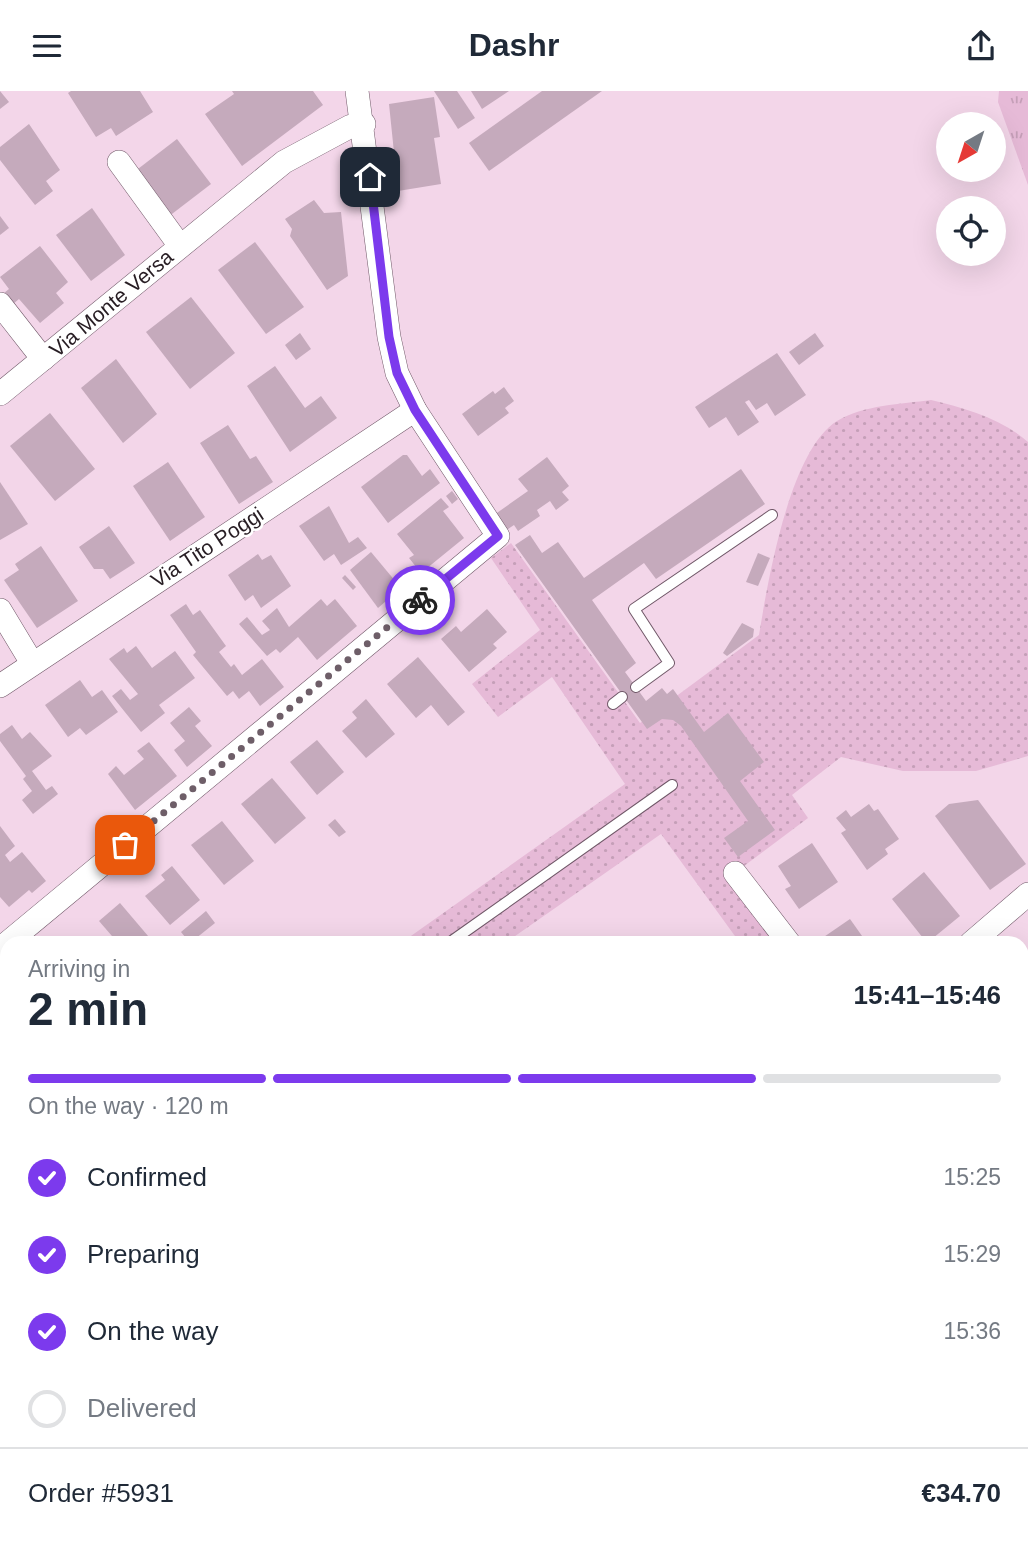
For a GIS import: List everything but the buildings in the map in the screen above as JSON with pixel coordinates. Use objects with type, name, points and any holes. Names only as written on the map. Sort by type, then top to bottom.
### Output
[{"type":"street","points":[[16,936],[498,536],[415,410],[397,373],[389,337],[364,124],[357,91]]},
{"type":"street","name":"Via Monte Versa","points":[[0,394],[284,162],[351,126],[364,124]]},
{"type":"street","name":"Via Monte Versa","points":[[119,162],[180,246]]},
{"type":"street","name":"Via Monte Versa","points":[[0,304],[43,359]]},
{"type":"street","name":"Via Tito Poggi","points":[[0,686],[415,410]]},
{"type":"street","points":[[0,610],[32,663]]},
{"type":"street","points":[[735,873],[784,936]]},
{"type":"street","points":[[979,936],[1028,894]]},
{"type":"lane","points":[[636,687],[670,663],[634,609],[772,515]]},
{"type":"lane","points":[[459,936],[672,785]]},
{"type":"green space","points":[[999,91],[1028,91],[1028,185],[1006,124],[1006,112],[1002,112],[998,102]]},
{"type":"green space","points":[[931,400],[995,421],[1028,442],[1028,756],[976,771],[903,771],[841,757],[792,795],[808,818],[728,878],[771,936],[735,936],[661,834],[515,936],[411,936],[625,784],[552,677],[498,717],[472,684],[540,630],[491,558],[511,543],[640,723],[759,635],[783,519],[806,460],[820,437],[837,421],[883,406]]},
{"type":"way so far","points":[[125,845],[420,600]]},
{"type":"route","points":[[370,177],[389,337],[397,373],[415,410],[498,536],[420,600]]}]
